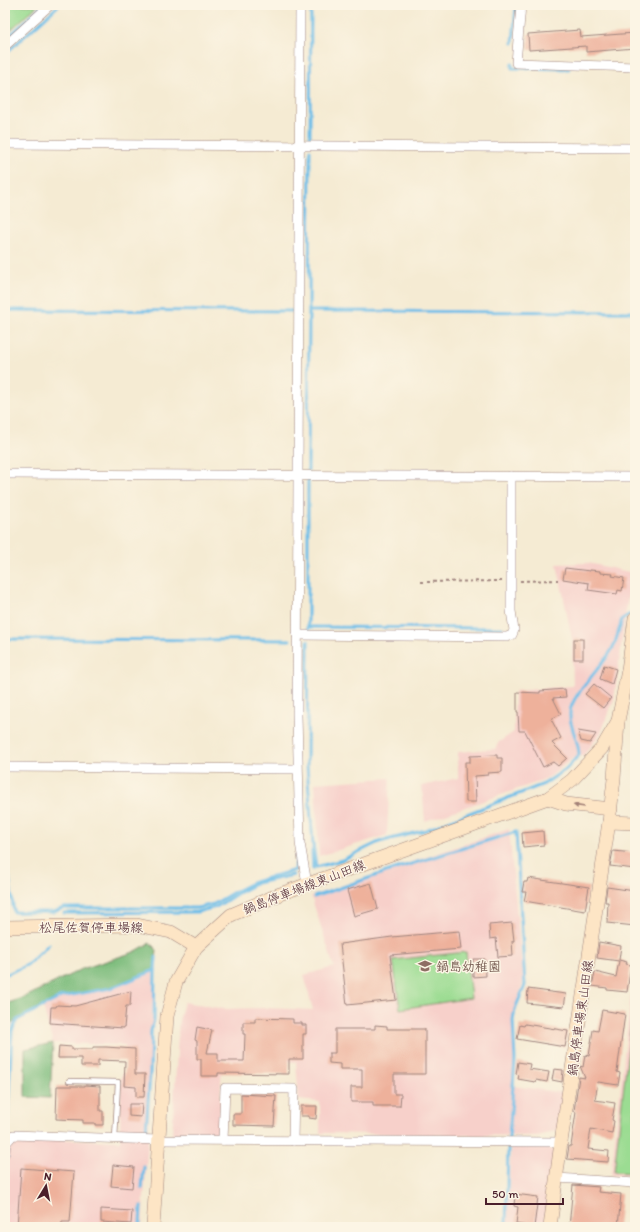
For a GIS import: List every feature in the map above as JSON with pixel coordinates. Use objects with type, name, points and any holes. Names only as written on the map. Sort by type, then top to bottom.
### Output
[{"type":"main road","name":"鍋島停車場線東山田線","points":[[610,816],[618,721],[632,670],[635,618]]},
{"type":"main road","name":"鍋島停車場線東山田線","points":[[153,1227],[167,1016],[176,982],[196,948],[231,915],[280,894],[548,798],[572,780],[602,748],[618,721]]},
{"type":"main road","points":[[548,798],[635,823]]},
{"type":"main road","name":"鍋島停車場東山田線","points":[[550,1227],[561,1142],[610,816]]},
{"type":"main road","name":"松尾佐賀停車場線","points":[[5,927],[137,925],[171,932],[196,948]]},
{"type":"street","points":[[5,46],[50,5]]},
{"type":"street","points":[[300,5],[297,769],[300,843],[307,884]]},
{"type":"street","points":[[521,5],[516,63],[635,67]]},
{"type":"street","points":[[5,144],[635,148]]},
{"type":"street","points":[[5,474],[635,477]]},
{"type":"street","points":[[297,635],[507,637],[512,635],[514,630],[511,611],[511,476]]},
{"type":"street","points":[[5,767],[297,769]]},
{"type":"street","points":[[223,1140],[226,1088],[294,1089],[293,1141]]},
{"type":"street","points":[[5,1153],[6,1143],[13,1136],[158,1140],[561,1142]]},
{"type":"street","points":[[557,1178],[635,1183]]},
{"type":"lane","points":[[69,1081],[118,1082],[116,1139]]},
{"type":"path","points":[[421,582],[558,580]]},
{"type":"shaded area","points":[[588,563],[629,572],[631,574],[614,699],[601,733],[583,756],[574,757],[547,779],[425,821],[422,786],[458,778],[458,752],[495,749],[499,742],[514,732],[515,691],[573,686],[572,639],[557,564]]},
{"type":"shaded area","points":[[390,778],[387,835],[319,856],[315,783]]},
{"type":"shaded area","points":[[509,829],[523,981],[513,1020],[515,1060],[513,1086],[564,1093],[558,1130],[538,1136],[320,1133],[320,1102],[299,1100],[296,1062],[222,1060],[219,1136],[172,1135],[179,1020],[184,1002],[224,1009],[265,1008],[313,1010],[304,975],[334,967],[311,896]]},
{"type":"shaded area","points":[[635,959],[635,1176],[611,1175]]},
{"type":"shaded area","points":[[154,969],[148,1141],[142,1227],[5,1227],[5,1184],[9,1146],[16,1138],[120,1141],[121,1077],[125,1071],[125,1045],[53,1043],[43,1007],[64,997],[114,988]]},
{"type":"shaded area","points":[[511,1145],[539,1145],[556,1151],[544,1227],[507,1227]]},
{"type":"green space","points":[[5,5],[38,5],[5,35]]},
{"type":"green space","points":[[150,943],[157,950],[155,970],[111,988],[61,997],[5,1027],[5,1004],[23,998],[82,969],[134,952]]},
{"type":"green space","points":[[466,952],[471,998],[400,1009],[393,960]]},
{"type":"green space","points":[[632,1015],[635,1015],[635,1173],[614,1172]]},
{"type":"green space","points":[[53,1043],[50,1098],[25,1097],[25,1049]]},
{"type":"building","points":[[580,30],[581,37],[635,33],[635,48],[586,52],[586,46],[529,50],[528,34]]},
{"type":"building","points":[[565,568],[600,571],[600,573],[613,574],[612,576],[624,578],[622,591],[618,590],[617,594],[588,590],[589,583],[563,579]]},
{"type":"building","points":[[574,639],[583,639],[583,659],[574,659]]},
{"type":"building","points":[[604,665],[616,669],[612,684],[600,679]]},
{"type":"building","points":[[594,684],[611,698],[603,708],[585,694]]},
{"type":"building","points":[[565,689],[566,697],[553,698],[561,714],[551,719],[561,738],[552,743],[567,758],[558,766],[553,762],[543,767],[525,731],[519,731],[517,692],[540,693],[540,691]]},
{"type":"building","points":[[578,731],[596,734],[590,743],[581,741]]},
{"type":"building","points":[[497,755],[497,758],[502,758],[502,772],[475,776],[476,802],[466,802],[465,762],[470,762],[470,756]]},
{"type":"building","points":[[543,831],[544,845],[523,847],[522,833]]},
{"type":"building","points":[[613,851],[635,853],[635,869],[610,866]]},
{"type":"building","points":[[528,878],[589,887],[585,911],[524,901],[526,892],[522,892],[524,882],[527,882]]},
{"type":"building","points":[[371,883],[378,909],[354,916],[347,890]]},
{"type":"building","points":[[607,887],[635,891],[635,926],[607,923],[608,902],[605,902]]},
{"type":"building","points":[[512,923],[514,941],[512,941],[513,956],[498,957],[496,938],[490,939],[489,925]]},
{"type":"building","points":[[459,931],[461,949],[390,955],[396,1000],[347,1005],[340,944],[392,937]]},
{"type":"building","points":[[599,942],[621,946],[619,960],[627,962],[626,964],[631,965],[627,992],[607,990],[607,988],[592,986],[595,972],[616,977],[619,961],[597,958]]},
{"type":"building","points":[[473,959],[485,959],[486,976],[473,977]]},
{"type":"building","points":[[528,989],[566,994],[564,1007],[527,1003]]},
{"type":"building","points":[[131,991],[130,1006],[126,1006],[124,1028],[50,1023],[51,1007],[56,1007],[57,1005],[75,1006]]},
{"type":"building","points":[[602,1010],[625,1014],[617,1072],[620,1073],[618,1085],[598,1082],[595,1100],[615,1103],[612,1120],[614,1121],[612,1133],[591,1129],[588,1149],[609,1151],[608,1162],[567,1159],[569,1146],[571,1146],[576,1112],[574,1111],[579,1077],[585,1078],[580,1066],[583,1067],[585,1055],[589,1056],[593,1030],[598,1031]]},
{"type":"building","points":[[255,1018],[293,1019],[293,1023],[302,1023],[302,1025],[306,1025],[306,1034],[303,1034],[303,1059],[289,1059],[289,1074],[218,1073],[218,1076],[201,1076],[201,1059],[197,1059],[197,1041],[195,1040],[197,1027],[212,1030],[207,1053],[218,1053],[218,1061],[244,1061],[245,1034],[243,1034],[243,1022],[255,1022]]},
{"type":"building","points":[[525,1024],[568,1031],[565,1047],[517,1039],[520,1025],[524,1026]]},
{"type":"building","points":[[375,1025],[387,1026],[387,1029],[425,1029],[425,1074],[394,1074],[394,1094],[401,1094],[400,1106],[373,1106],[373,1102],[351,1102],[351,1087],[362,1087],[362,1069],[340,1069],[340,1064],[329,1063],[329,1053],[335,1053],[335,1029],[375,1029]]},
{"type":"building","points":[[59,1046],[72,1047],[72,1049],[93,1049],[93,1047],[106,1047],[135,1049],[135,1074],[145,1074],[144,1097],[136,1097],[136,1087],[124,1086],[125,1061],[98,1060],[98,1066],[81,1066],[81,1058],[58,1058]]},
{"type":"building","points":[[518,1062],[530,1064],[529,1069],[549,1072],[547,1082],[536,1080],[535,1082],[518,1079],[519,1075],[516,1074]]},
{"type":"building","points":[[554,1069],[563,1070],[562,1082],[552,1080]]},
{"type":"building","points":[[57,1086],[100,1086],[100,1111],[103,1111],[103,1125],[83,1123],[83,1120],[56,1119]]},
{"type":"building","points":[[241,1094],[276,1096],[274,1126],[233,1125],[233,1114],[241,1114]]},
{"type":"building","points":[[129,1104],[142,1104],[141,1117],[129,1116]]},
{"type":"building","points":[[301,1106],[317,1106],[316,1119],[309,1118],[309,1116],[301,1116]]},
{"type":"building","points":[[113,1165],[134,1167],[132,1188],[111,1186]]},
{"type":"building","points":[[21,1168],[74,1172],[70,1222],[62,1222],[61,1227],[17,1227]]},
{"type":"building","points":[[573,1185],[599,1187],[598,1192],[621,1194],[618,1227],[569,1227]]},
{"type":"building","points":[[515,1194],[538,1197],[534,1227],[516,1224],[518,1207],[514,1206]]},
{"type":"building","points":[[101,1209],[132,1211],[131,1224],[101,1222]]},
{"type":"waterway","points":[[5,40],[43,5]]},
{"type":"waterway","points":[[5,54],[59,5]]},
{"type":"waterway","points":[[310,142],[311,5]]},
{"type":"waterway","points":[[513,43],[516,5]]},
{"type":"waterway","points":[[512,63],[512,68],[569,69]]},
{"type":"waterway","points":[[308,470],[310,150]]},
{"type":"waterway","points":[[5,310],[292,311]]},
{"type":"waterway","points":[[309,311],[635,312]]},
{"type":"waterway","points":[[308,481],[308,630]]},
{"type":"waterway","points":[[313,844],[316,867],[342,860],[379,842],[426,830],[544,784],[566,769],[579,755],[579,749],[570,718],[571,706],[581,689],[608,656],[617,638],[622,619],[635,611]]},
{"type":"waterway","points":[[308,627],[502,628]]},
{"type":"waterway","points":[[5,639],[290,640]]},
{"type":"waterway","points":[[308,641],[307,766],[313,845]]},
{"type":"waterway","points":[[314,897],[395,869],[516,832],[525,985],[515,1009],[513,1020],[515,1060],[508,1150],[506,1227]]},
{"type":"waterway","points":[[312,851],[313,869]]},
{"type":"waterway","points":[[5,869],[8,871],[14,912],[54,912],[63,908],[197,908],[214,904],[254,882],[295,870],[296,856]]},
{"type":"waterway","points":[[64,913],[197,912],[216,907],[257,883],[293,875]]},
{"type":"waterway","points":[[5,975],[27,965],[49,944]]},
{"type":"waterway","points":[[146,1132],[151,1031],[154,1020],[156,957]]},
{"type":"waterway","points":[[5,1136],[7,1131],[12,1031],[17,1020],[61,997],[111,988],[155,970]]},
{"type":"waterway","points":[[142,1188],[144,1167]]},
{"type":"waterway","points":[[140,1223],[141,1206]]},
{"type":"place","name":"鍋島幼稚園","points":[[425,966]]}]
